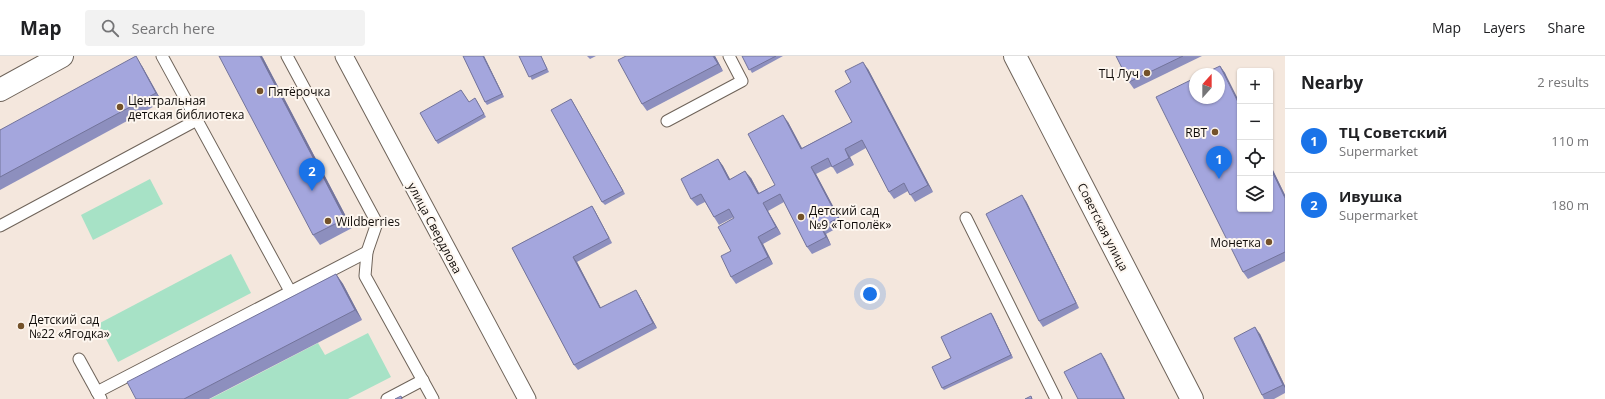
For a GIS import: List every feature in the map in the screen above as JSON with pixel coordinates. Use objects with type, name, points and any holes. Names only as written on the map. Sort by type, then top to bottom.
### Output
[{"type":"main road","points":[[0,90],[62,56]]},
{"type":"main road","name":"Советская улица","points":[[1015,56],[1192,399]]},
{"type":"street","name":"улица Свердлова","points":[[344,56],[527,399]]},
{"type":"lane","points":[[162,56],[290,291]]},
{"type":"lane","points":[[287,56],[377,223],[367,252],[365,276],[433,399]]},
{"type":"lane","points":[[667,121],[742,81],[729,56]]},
{"type":"lane","points":[[0,226],[197,120]]},
{"type":"lane","points":[[966,218],[1056,399]]},
{"type":"lane","points":[[79,359],[99,395],[290,291],[367,252]]},
{"type":"lane","points":[[387,399],[422,380]]},
{"type":"green space","points":[[150,179],[163,204],[93,240],[81,215]]},
{"type":"green space","points":[[231,254],[251,293],[118,362],[98,324]]},
{"type":"green space","points":[[368,333],[391,377],[348,399],[210,399],[318,343],[325,355]]},
{"type":"building","points":[[136,56],[156,93],[0,177],[0,130]]},
{"type":"building","points":[[219,56],[260,56],[345,219],[313,235]]},
{"type":"building","points":[[463,56],[483,56],[502,94],[485,102]]},
{"type":"building","points":[[519,56],[541,56],[547,69],[529,77]]},
{"type":"building","points":[[626,56],[713,56],[718,64],[642,104],[618,60]]},
{"type":"building","points":[[742,56],[776,56],[749,70]]},
{"type":"building","points":[[1116,56],[1183,56],[1129,82]]},
{"type":"building","points":[[863,62],[928,185],[910,195],[904,183],[889,192],[862,140],[845,149],[849,158],[832,167],[828,158],[811,167],[838,218],[821,227],[826,237],[807,247],[780,194],[763,203],[776,227],[758,237],[768,257],[731,277],[721,256],[731,251],[718,227],[734,218],[729,209],[714,217],[701,194],[691,199],[681,179],[718,159],[729,180],[745,171],[758,194],[775,185],[748,134],[783,115],[801,149],[852,122],[835,91],[851,82],[845,71]]},
{"type":"building","points":[[1225,76],[1237,100],[1237,212],[1273,212],[1273,173],[1285,198],[1285,252],[1243,272],[1156,97],[1189,81],[1189,104],[1225,104]]},
{"type":"building","points":[[461,90],[469,102],[475,98],[484,114],[436,141],[420,113]]},
{"type":"building","points":[[571,99],[623,191],[602,202],[551,110]]},
{"type":"building","points":[[1022,195],[1076,303],[1039,321],[986,214]]},
{"type":"building","points":[[592,206],[609,238],[573,257],[600,308],[636,290],[653,323],[574,365],[512,248]]},
{"type":"building","points":[[336,274],[355,310],[184,399],[136,399],[127,382]]},
{"type":"building","points":[[991,313],[1011,355],[942,388],[932,367],[951,358],[941,337]]},
{"type":"building","points":[[1255,327],[1283,385],[1262,395],[1234,338]]},
{"type":"building","points":[[1101,353],[1124,399],[1078,399],[1064,372]]},
{"type":"building","points":[[401,396],[402,399],[395,399]]},
{"type":"building","points":[[1031,396],[1032,399],[1025,399]]},
{"type":"place","name":"ТЦ Луч","points":[[1147,73]]},
{"type":"place","name":"Пятёрочка","points":[[260,91]]},
{"type":"place","name":"Центральная детская библиотека","points":[[120,107]]},
{"type":"place","name":"RBT","points":[[1215,132]]},
{"type":"place","name":"ТЦ Советский","points":[[1219,179]]},
{"type":"place","name":"Ивушка","points":[[312,191]]},
{"type":"place","name":"Детский сад №9 «Тополёк»","points":[[801,217]]},
{"type":"place","name":"Wildberries","points":[[328,221]]},
{"type":"place","name":"Монетка","points":[[1269,242]]},
{"type":"place","name":"Детский сад №22 «Ягодка»","points":[[21,326]]}]
